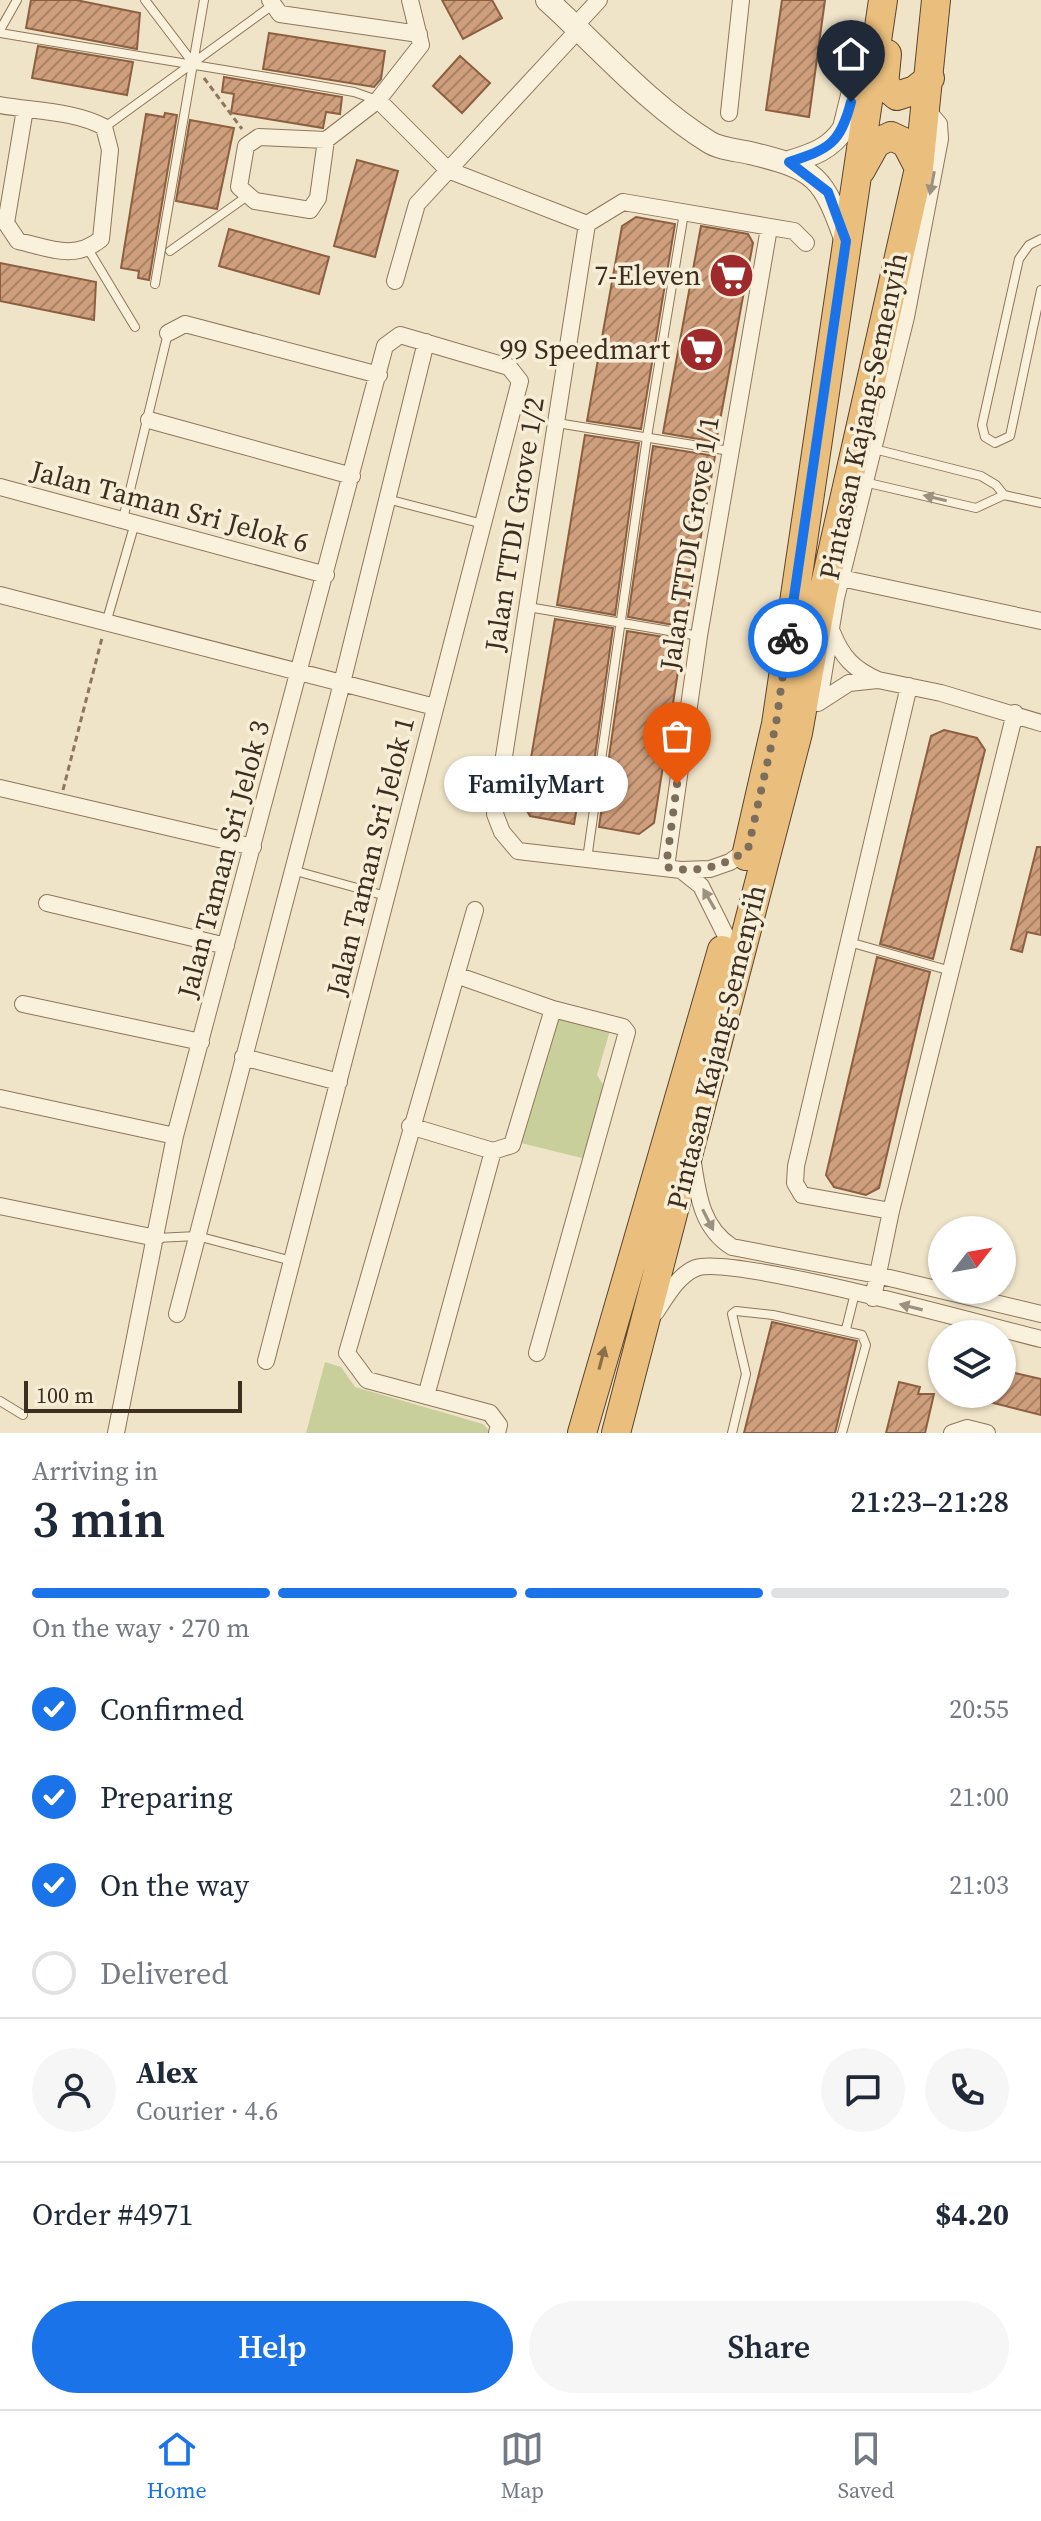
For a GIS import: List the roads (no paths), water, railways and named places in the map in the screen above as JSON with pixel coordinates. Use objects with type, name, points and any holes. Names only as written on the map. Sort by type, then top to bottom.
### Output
[{"type":"highway","name":"Pintasan Kajang-Semenyih","points":[[582,1433],[726,936],[776,724],[881,0]]},
{"type":"highway","points":[[895,0],[884,85],[897,96],[906,95],[930,78]]},
{"type":"highway","name":"Pintasan Kajang-Semenyih","points":[[616,1433],[647,1325],[690,1145],[798,733],[823,593],[919,168],[936,0]]},
{"type":"highway","points":[[853,194],[864,159],[882,138],[898,137],[906,143],[919,168]]},
{"type":"street","points":[[326,140],[318,198],[310,210],[251,199],[239,187],[246,146],[251,142],[259,137],[326,140],[378,100],[421,45],[410,0]]},
{"type":"street","points":[[547,0],[672,115],[712,144],[789,162],[828,192],[846,241]]},
{"type":"street","points":[[395,281],[417,204],[599,0]]},
{"type":"street","points":[[729,113],[741,0]]},
{"type":"street","points":[[789,162],[827,147],[844,128],[881,0]]},
{"type":"street","points":[[272,2],[280,14],[419,34]]},
{"type":"street","points":[[378,100],[448,170],[587,224],[623,202],[794,231],[806,243]]},
{"type":"street","points":[[0,105],[25,109],[93,121],[104,127],[110,150],[101,239],[88,249],[71,254],[18,241],[6,223],[25,109]]},
{"type":"street","points":[[798,733],[819,701],[841,578],[906,317],[940,139],[939,124],[927,110]]},
{"type":"street","name":"Jalan TTDI Grove 1/2","points":[[587,224],[495,814],[502,832],[518,851],[674,869],[710,869],[730,862],[748,849]]},
{"type":"street","name":"Jalan TTDI Grove 1/1","points":[[674,869],[699,636],[769,228]]},
{"type":"street","points":[[168,333],[185,324],[379,375]]},
{"type":"street","name":"Jalan Taman Sri Jelok 3","points":[[116,1433],[175,1136],[385,346],[400,335],[509,367]]},
{"type":"street","points":[[177,1314],[342,683],[426,342]]},
{"type":"street","name":"Jalan Taman Sri Jelok 1","points":[[266,1361],[520,381],[509,367]]},
{"type":"street","points":[[149,420],[352,476]]},
{"type":"street","name":"Jalan Taman Sri Jelok 6","points":[[0,487],[326,575]]},
{"type":"street","points":[[841,578],[1041,621]]},
{"type":"street","points":[[0,595],[435,707]]},
{"type":"street","points":[[831,630],[846,661],[878,680]]},
{"type":"street","points":[[819,701],[849,683],[878,680],[1015,713],[1041,723]]},
{"type":"street","points":[[891,1211],[819,1200],[802,1195],[795,1183],[796,1166],[909,686]]},
{"type":"street","points":[[873,1298],[891,1211],[1015,713]]},
{"type":"street","points":[[0,788],[253,847]]},
{"type":"street","points":[[674,869],[701,886],[726,936]]},
{"type":"street","points":[[47,903],[226,946]]},
{"type":"street","points":[[475,910],[410,1126],[347,1353],[367,1380],[490,1413],[499,1425],[497,1433]]},
{"type":"street","points":[[456,975],[553,1009],[623,1027],[627,1032],[537,1353]]},
{"type":"street","points":[[23,1004],[201,1042]]},
{"type":"street","points":[[410,1126],[493,1151],[512,1145],[553,1009]]},
{"type":"street","points":[[243,1057],[339,1082]]},
{"type":"street","points":[[0,1098],[175,1136]]},
{"type":"street","points":[[690,1145],[703,1212],[719,1239],[732,1247],[877,1275],[1041,1314]]},
{"type":"street","points":[[426,1396],[493,1151]]},
{"type":"street","points":[[0,1206],[156,1238]]},
{"type":"street","points":[[647,1325],[679,1281],[695,1268],[713,1264],[855,1293],[1041,1339]]},
{"type":"street","points":[[952,1433],[967,1428],[987,1433]]},
{"type":"lane","points":[[17,0],[0,31],[354,92],[378,100]]},
{"type":"lane","points":[[145,0],[193,63]]},
{"type":"lane","points":[[155,284],[204,0]]},
{"type":"lane","points":[[104,127],[272,2]]},
{"type":"lane","points":[[170,251],[251,199]]},
{"type":"lane","points":[[587,859],[623,623],[647,437],[685,212]]},
{"type":"lane","points":[[1041,239],[1029,245],[1019,259],[982,425],[985,437],[995,443],[1010,436],[1041,290]]},
{"type":"lane","points":[[88,249],[135,327]]},
{"type":"lane","points":[[106,623],[168,333]]},
{"type":"lane","points":[[558,416],[647,437],[730,451]]},
{"type":"lane","points":[[873,449],[981,476],[996,485],[1004,495],[1041,503]]},
{"type":"lane","points":[[864,482],[976,508],[985,507],[1004,495]]},
{"type":"lane","points":[[386,499],[483,524]]},
{"type":"lane","points":[[528,607],[699,636]]},
{"type":"lane","points":[[292,870],[386,896]]},
{"type":"lane","points":[[848,942],[951,971]]},
{"type":"lane","points":[[156,1238],[197,1236],[292,1261]]},
{"type":"lane","points":[[846,1329],[855,1293]]},
{"type":"lane","points":[[732,1433],[746,1374],[737,1347],[733,1311],[846,1329],[866,1340],[842,1433]]},
{"type":"lane","points":[[0,1401],[23,1415]]},
{"type":"place","name":"7-Eleven","points":[[732,275]]},
{"type":"place","name":"99 Speedmart","points":[[701,349]]},
{"type":"place","name":"FamilyMart","points":[[677,784]]}]
